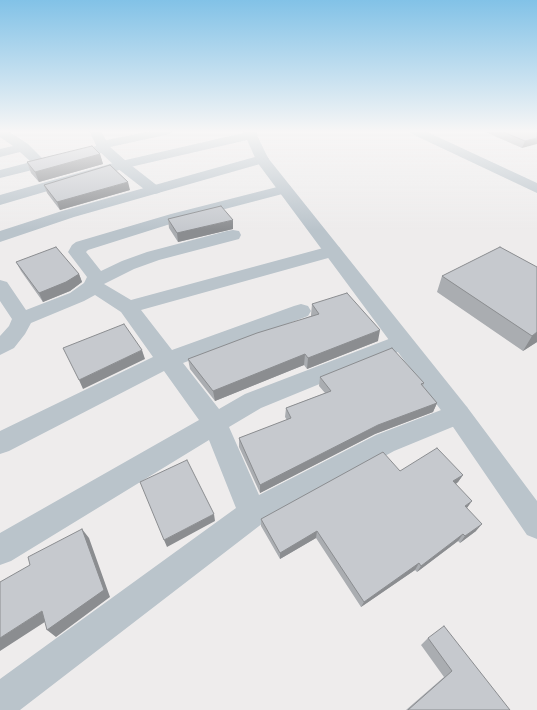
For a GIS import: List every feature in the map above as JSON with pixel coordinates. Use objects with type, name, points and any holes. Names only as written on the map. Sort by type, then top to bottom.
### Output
[{"type":"street","points":[[0,174],[41,164]]},
{"type":"street","points":[[0,200],[125,164]]},
{"type":"street","points":[[0,237],[68,214],[247,164]]},
{"type":"street","points":[[265,164],[458,414],[537,526]]},
{"type":"street","points":[[485,164],[537,189]]},
{"type":"street","points":[[122,165],[154,190]]},
{"type":"street","points":[[0,347],[6,343],[18,329],[22,319],[77,297],[89,290],[96,277],[78,252],[78,249],[82,246],[177,217],[285,189]]},
{"type":"street","points":[[94,283],[128,264],[233,235]]},
{"type":"street","points":[[128,307],[333,251]]},
{"type":"street","points":[[94,283],[128,307],[215,423],[254,513]]},
{"type":"street","points":[[0,286],[22,319]]},
{"type":"street","points":[[0,443],[167,360],[301,311]]},
{"type":"street","points":[[0,550],[253,401],[402,342]]},
{"type":"street","points":[[0,702],[254,513],[385,443],[458,414]]},
{"type":"building","points":[[29,164],[63,164],[35,172]]},
{"type":"building","points":[[110,165],[128,182],[57,202],[44,185]]},
{"type":"building","points":[[221,206],[233,220],[177,233],[168,219]]},
{"type":"building","points":[[56,247],[79,274],[66,282],[39,293],[16,262]]},
{"type":"building","points":[[500,247],[537,267],[537,332],[532,336],[442,276]]},
{"type":"building","points":[[347,293],[380,330],[308,358],[305,354],[213,391],[188,359],[257,333],[319,314],[312,304]]},
{"type":"building","points":[[124,324],[142,350],[79,380],[63,348]]},
{"type":"building","points":[[392,348],[424,383],[421,384],[437,403],[378,425],[260,485],[239,438],[291,418],[286,408],[331,391],[320,377]]},
{"type":"building","points":[[437,448],[463,475],[453,481],[472,501],[465,506],[482,524],[465,536],[463,534],[421,566],[419,563],[364,602],[317,531],[280,553],[261,519],[383,452],[400,471]]},
{"type":"building","points":[[187,460],[214,514],[164,540],[140,482]]},
{"type":"building","points":[[82,529],[104,590],[47,630],[42,611],[0,638],[0,582],[30,565],[28,557]]},
{"type":"building","points":[[444,626],[510,710],[408,710],[452,671],[428,638]]}]
